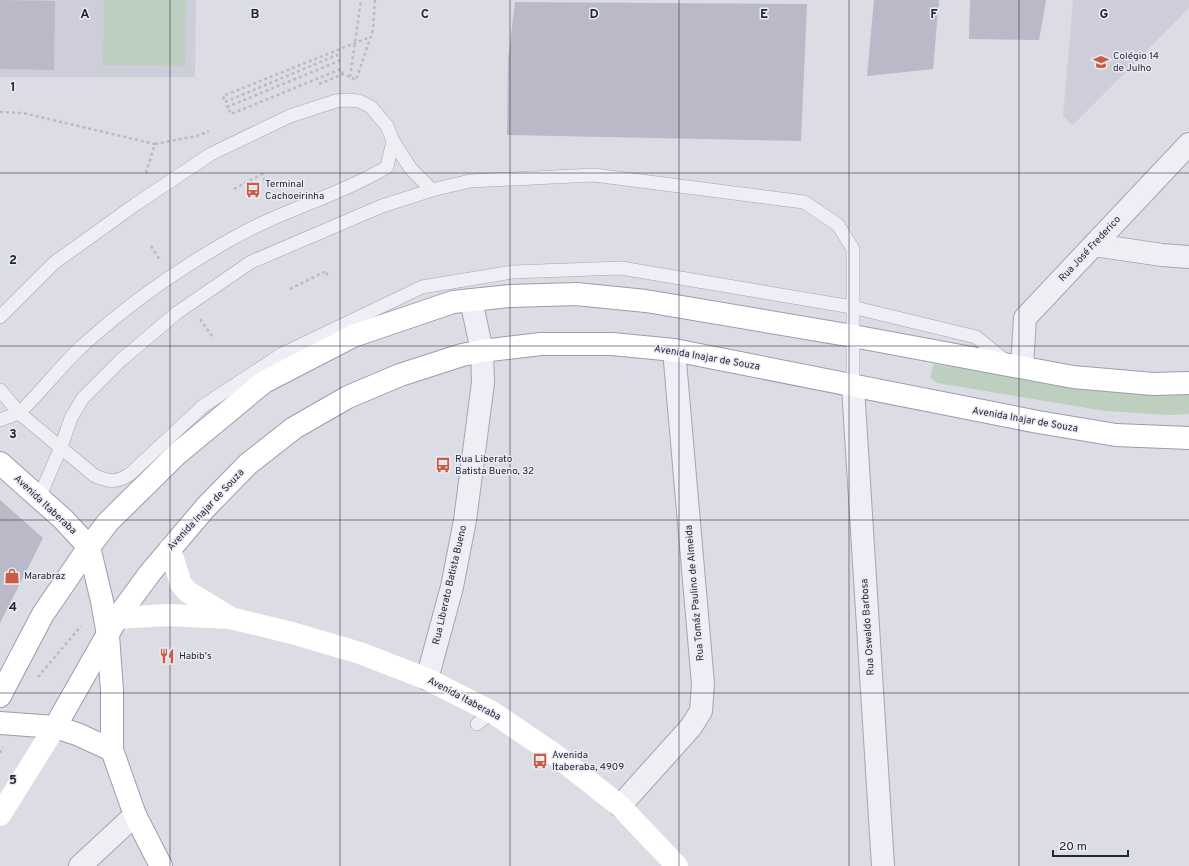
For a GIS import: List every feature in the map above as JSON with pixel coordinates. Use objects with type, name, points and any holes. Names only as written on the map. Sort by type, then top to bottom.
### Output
[{"type":"main road","points":[[0,696],[43,614],[108,522],[177,454],[264,382],[353,336],[452,302],[576,294],[646,302],[854,336],[1073,376],[1153,384],[1189,382]]},
{"type":"main road","name":"Avenida Inajar de Souza","points":[[0,815],[55,727],[113,626],[170,549],[206,507],[248,464],[294,428],[348,396],[400,375],[462,355],[482,350],[541,344],[612,344],[674,350],[964,409],[1116,435],[1189,438]]},
{"type":"main road","name":"Avenida Itaberaba","points":[[0,463],[63,519],[89,548]]},
{"type":"main road","points":[[89,548],[102,601],[113,626],[112,750],[135,815],[161,866]]},
{"type":"main road","name":"Avenida Itaberaba","points":[[170,549],[181,584],[188,592],[230,618]]},
{"type":"main road","name":"Avenida Itaberaba","points":[[113,626],[168,615],[230,618],[292,632],[360,653],[427,679],[484,718],[554,754],[620,806],[677,866]]},
{"type":"main road","points":[[0,723],[55,727],[77,734],[112,750]]},
{"type":"street","name":"Rua José Frederico","points":[[1016,365],[1025,318],[1189,144]]},
{"type":"street","points":[[1094,245],[1162,255],[1189,257]]},
{"type":"street","name":"Rua Liberato Batista Bueno","points":[[427,679],[452,587],[465,520],[483,383],[482,350],[471,300]]},
{"type":"street","name":"Rua Tomáz Paulino de Almeida","points":[[620,806],[691,727],[701,711],[703,684],[674,350]]},
{"type":"street","name":"Rua Oswaldo Barbosa","points":[[852,387],[883,866]]},
{"type":"street","points":[[80,866],[135,815]]},
{"type":"lane","points":[[0,317],[54,263],[136,204],[211,154],[290,116],[336,101],[347,100],[359,102],[371,107],[387,126],[393,141],[411,169],[432,190]]},
{"type":"lane","points":[[0,420],[19,413],[81,347],[139,298],[170,276],[228,240],[276,217],[348,189],[387,167],[393,141]]},
{"type":"lane","points":[[39,498],[61,447],[71,418],[83,398],[121,360],[190,304],[252,262],[382,206],[432,190],[470,181],[594,175],[804,202],[838,225],[853,249],[852,307],[854,336],[852,387]]},
{"type":"lane","points":[[0,390],[19,413],[96,476],[104,479],[119,481],[130,474],[203,406],[282,354],[422,287],[512,272],[621,268],[852,307],[976,337],[1016,365]]},
{"type":"path","points":[[350,77],[361,0]]},
{"type":"path","points":[[357,74],[373,30],[375,0]]},
{"type":"path","points":[[343,74],[341,68],[231,114],[227,107],[339,61],[338,55],[225,102],[223,96],[370,37]]},
{"type":"path","points":[[0,112],[23,113],[155,144],[136,204]]},
{"type":"path","points":[[234,189],[262,174],[265,181]]},
{"type":"path","points":[[290,289],[326,271],[328,277]]},
{"type":"path","points":[[37,679],[74,634]]},
{"type":"shaded area","points":[[0,0],[196,0],[195,77],[0,77]]},
{"type":"shaded area","name":"Colégio 14 de Julho","points":[[1073,0],[1189,0],[1189,8],[1073,125],[1063,116]]},
{"type":"green space","points":[[104,0],[186,0],[185,66],[103,65]]},
{"type":"green space","points":[[934,364],[1092,388],[1189,390],[1189,414],[1169,415],[1105,411],[937,383],[930,377]]},
{"type":"building","points":[[0,0],[55,1],[54,70],[0,69]]},
{"type":"building","points":[[874,0],[939,0],[933,69],[867,76]]},
{"type":"building","points":[[970,0],[1046,0],[1039,40],[969,39]]},
{"type":"building","points":[[515,2],[807,4],[801,141],[507,135],[508,60]]},
{"type":"building","name":"Marabraz","points":[[0,500],[43,538],[0,623]]},
{"type":"place","name":"Colégio 14 de Julho","points":[[1101,62]]},
{"type":"place","name":"Terminal Cachoeirinha","points":[[253,190]]},
{"type":"place","name":"Rua Liberato Batista Bueno, 32","points":[[443,465]]},
{"type":"place","name":"Marabraz","points":[[12,576]]},
{"type":"place","name":"Habib's","points":[[167,656]]},
{"type":"place","name":"Avenida Itaberaba, 4909","points":[[540,761]]}]
